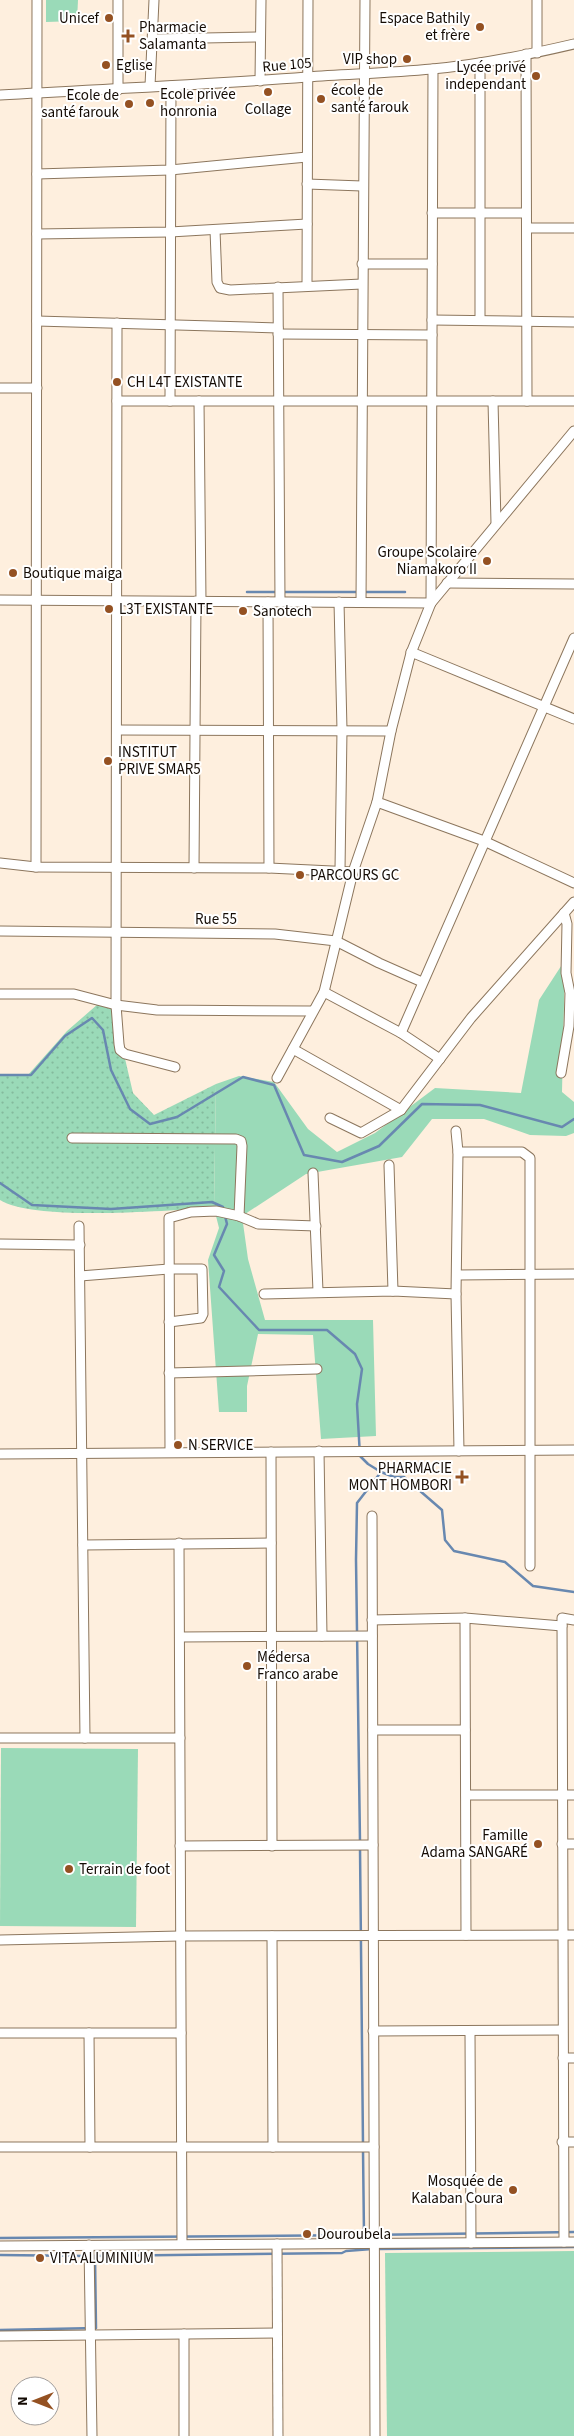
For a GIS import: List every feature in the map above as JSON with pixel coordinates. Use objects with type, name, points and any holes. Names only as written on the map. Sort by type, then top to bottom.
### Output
[{"type":"street","points":[[36,867],[37,0]]},
{"type":"street","points":[[118,0],[118,90]]},
{"type":"street","points":[[150,86],[154,0]]},
{"type":"street","points":[[260,81],[261,0]]},
{"type":"street","points":[[307,286],[308,0]]},
{"type":"street","points":[[361,602],[362,186],[365,0]]},
{"type":"street","points":[[537,0],[537,53]]},
{"type":"street","points":[[152,39],[260,37]]},
{"type":"street","name":"Rue 105","points":[[0,95],[118,90],[150,86],[260,81],[433,69],[537,53],[574,44]]},
{"type":"street","points":[[526,54],[527,401]]},
{"type":"street","points":[[480,63],[480,320]]},
{"type":"street","points":[[431,603],[433,69]]},
{"type":"street","points":[[170,401],[171,86]]},
{"type":"street","points":[[37,174],[170,170],[307,157]]},
{"type":"street","points":[[307,184],[362,186]]},
{"type":"street","points":[[432,213],[526,213]]},
{"type":"street","points":[[37,234],[170,232],[307,224]]},
{"type":"street","points":[[527,228],[574,228]]},
{"type":"street","points":[[215,230],[217,282],[220,288],[230,290],[362,284]]},
{"type":"street","points":[[362,264],[432,264]]},
{"type":"street","points":[[278,287],[280,602]]},
{"type":"street","points":[[432,320],[574,322]]},
{"type":"street","points":[[37,321],[432,335]]},
{"type":"street","points":[[117,324],[116,1005],[120,1050],[125,1054],[175,1067]]},
{"type":"street","points":[[0,388],[37,388]]},
{"type":"street","points":[[117,401],[574,401]]},
{"type":"street","points":[[194,868],[199,401]]},
{"type":"street","points":[[493,401],[496,523]]},
{"type":"street","points":[[277,1078],[324,992],[353,872],[377,802],[391,731],[412,652],[431,603],[574,431]]},
{"type":"street","points":[[447,583],[574,584]]},
{"type":"street","points":[[0,600],[431,603]]},
{"type":"street","points":[[268,602],[269,868]]},
{"type":"street","points":[[339,602],[342,730],[340,870]]},
{"type":"street","points":[[401,1033],[574,638]]},
{"type":"street","points":[[412,652],[574,720]]},
{"type":"street","points":[[117,730],[391,731]]},
{"type":"street","points":[[377,802],[484,841],[574,884]]},
{"type":"street","points":[[0,863],[36,867],[269,868],[353,872]]},
{"type":"street","points":[[330,1118],[361,1133],[401,1110],[495,990],[574,902]]},
{"type":"street","points":[[561,1073],[569,1026],[570,993],[566,973],[567,924],[564,913]]},
{"type":"street","name":"Rue 55","points":[[0,932],[275,934],[336,941],[422,982]]},
{"type":"street","points":[[324,992],[401,1033],[440,1059]]},
{"type":"street","points":[[0,994],[74,994],[116,1005],[157,1010],[312,1011]]},
{"type":"street","points":[[293,1049],[401,1110]]},
{"type":"street","points":[[456,1131],[458,1152],[456,1294],[459,1451]]},
{"type":"street","points":[[72,1138],[236,1139],[240,1141],[242,1146],[239,1216]]},
{"type":"street","points":[[458,1152],[522,1152],[530,1158],[530,1566]]},
{"type":"street","points":[[389,1165],[393,1291]]},
{"type":"street","points":[[313,1173],[318,1291]]},
{"type":"street","points":[[170,1452],[168,1220],[171,1216],[216,1211],[239,1216],[258,1224],[316,1226]]},
{"type":"street","points":[[80,1226],[85,1738]]},
{"type":"street","points":[[0,1244],[80,1245]]},
{"type":"street","points":[[80,1276],[202,1269],[203,1314],[197,1320],[169,1322]]},
{"type":"street","points":[[457,1275],[574,1274]]},
{"type":"street","points":[[264,1294],[318,1291],[393,1291],[456,1294]]},
{"type":"street","points":[[169,1373],[316,1369]]},
{"type":"street","points":[[0,1454],[574,1450]]},
{"type":"street","points":[[319,1451],[322,1636]]},
{"type":"street","points":[[271,1452],[272,1846]]},
{"type":"street","points":[[372,1516],[375,2436]]},
{"type":"street","points":[[83,1545],[271,1543]]},
{"type":"street","points":[[179,1544],[182,2244]]},
{"type":"street","points":[[372,1620],[465,1618],[562,1626]]},
{"type":"street","points":[[465,1618],[466,1935]]},
{"type":"street","points":[[564,2242],[562,2142],[562,1618],[574,1620]]},
{"type":"street","points":[[180,1636],[372,1636]]},
{"type":"street","points":[[372,1730],[466,1730]]},
{"type":"street","points":[[0,1738],[180,1738]]},
{"type":"street","points":[[466,1795],[574,1795]]},
{"type":"street","points":[[562,1844],[574,1844]]},
{"type":"street","points":[[180,1846],[373,1845]]},
{"type":"street","points":[[0,1940],[180,1936],[574,1935]]},
{"type":"street","points":[[272,1936],[273,2147]]},
{"type":"street","points":[[373,2031],[562,2030]]},
{"type":"street","points":[[470,2031],[472,2243]]},
{"type":"street","points":[[0,2033],[180,2033]]},
{"type":"street","points":[[89,2033],[90,2147]]},
{"type":"street","points":[[562,2058],[574,2058]]},
{"type":"street","points":[[562,2142],[574,2142]]},
{"type":"street","points":[[0,2147],[374,2146]]},
{"type":"street","points":[[0,2246],[574,2242]]},
{"type":"street","points":[[277,2244],[278,2436]]},
{"type":"street","points":[[89,2245],[92,2436]]},
{"type":"street","points":[[0,2336],[277,2333]]},
{"type":"street","points":[[184,2334],[184,2436]]},
{"type":"green space","points":[[46,0],[78,0],[77,21],[46,22]]},
{"type":"green space","points":[[565,960],[562,1092],[574,1102],[574,1133],[566,1136],[530,1135],[484,1119],[432,1119],[402,1157],[306,1174],[242,1216],[248,1259],[265,1320],[373,1320],[376,1436],[321,1439],[313,1335],[258,1334],[247,1386],[247,1412],[219,1412],[208,1260],[219,1228],[214,1208],[216,1084],[239,1076],[274,1082],[308,1129],[337,1152],[375,1133],[435,1088],[521,1093],[539,1000]]},
{"type":"green space","points":[[98,1004],[119,1012],[123,1050],[133,1093],[154,1115],[216,1084],[214,1208],[71,1213],[17,1207],[0,1200],[0,1075],[27,1076],[67,1031]]},
{"type":"green space","name":"Terrain de foot","points":[[1,1748],[138,1749],[136,1927],[0,1926]]},
{"type":"green space","points":[[574,2251],[574,2436],[387,2436],[385,2253]]},
{"type":"waterway","points":[[247,592],[358,592]]},
{"type":"waterway","points":[[364,592],[405,592]]},
{"type":"waterway","points":[[0,1075],[31,1075],[65,1036],[92,1018],[103,1030],[111,1070],[130,1109],[150,1124],[177,1117],[243,1077],[274,1085],[304,1155],[342,1162],[379,1146],[422,1104],[480,1105],[562,1127],[574,1119]]},
{"type":"waterway","points":[[0,1183],[32,1205],[111,1209],[212,1202],[223,1207],[223,1210]]},
{"type":"waterway","points":[[225,1216],[227,1224],[214,1255],[224,1271],[219,1287],[259,1330],[327,1330],[355,1354],[362,1369],[357,1404],[360,1456],[368,1464],[381,1472],[394,1477],[404,1477],[442,1510],[445,1540],[454,1551],[505,1562],[533,1586],[574,1592]]},
{"type":"waterway","points":[[360,1842],[356,1560],[357,1503],[381,1472]]},
{"type":"waterway","points":[[360,1848],[363,2145]]},
{"type":"waterway","points":[[0,2238],[364,2235],[363,2150]]},
{"type":"waterway","points":[[364,2235],[574,2232]]},
{"type":"waterway","points":[[378,2249],[574,2247]]},
{"type":"waterway","points":[[91,2256],[342,2253],[372,2249]]},
{"type":"waterway","points":[[0,2255],[86,2256]]},
{"type":"waterway","points":[[0,2330],[96,2328],[95,2256]]},
{"type":"place","name":"Unicef","points":[[109,18]]},
{"type":"place","name":"Espace Bathily et frère","points":[[480,27]]},
{"type":"place","name":"Pharmacie Salamanta","points":[[128,36]]},
{"type":"place","name":"VIP shop","points":[[407,59]]},
{"type":"place","name":"Eglise","points":[[106,65]]},
{"type":"place","name":"Lycée privé independant","points":[[536,76]]},
{"type":"place","name":"Collage","points":[[268,92]]},
{"type":"place","name":"école de santé farouk","points":[[321,99]]},
{"type":"place","name":"Ecole privée honronia","points":[[150,103]]},
{"type":"place","name":"Ecole de santé farouk","points":[[129,104]]},
{"type":"place","name":"CH L4T EXISTANTE","points":[[117,382]]},
{"type":"place","name":"Groupe Scolaire Niamakoro II","points":[[487,561]]},
{"type":"place","name":"Boutique maiga","points":[[13,573]]},
{"type":"place","name":"L3T EXISTANTE","points":[[109,609]]},
{"type":"place","name":"Sanotech","points":[[243,611]]},
{"type":"place","name":"INSTITUT PRIVE SMAR5","points":[[108,761]]},
{"type":"place","name":"PARCOURS GC","points":[[300,875]]},
{"type":"place","name":"N SERVICE","points":[[178,1445]]},
{"type":"place","name":"PHARMACIE MONT HOMBORI","points":[[462,1477]]},
{"type":"place","name":"Médersa Franco arabe","points":[[247,1666]]},
{"type":"place","name":"Famille Adama SANGARÉ","points":[[538,1844]]},
{"type":"place","name":"Terrain de foot","points":[[69,1869]]},
{"type":"place","name":"Mosquée de Kalaban Coura","points":[[513,2190]]},
{"type":"place","name":"Douroubela","points":[[307,2234]]},
{"type":"place","name":"VITA ALUMINIUM","points":[[40,2258]]}]
